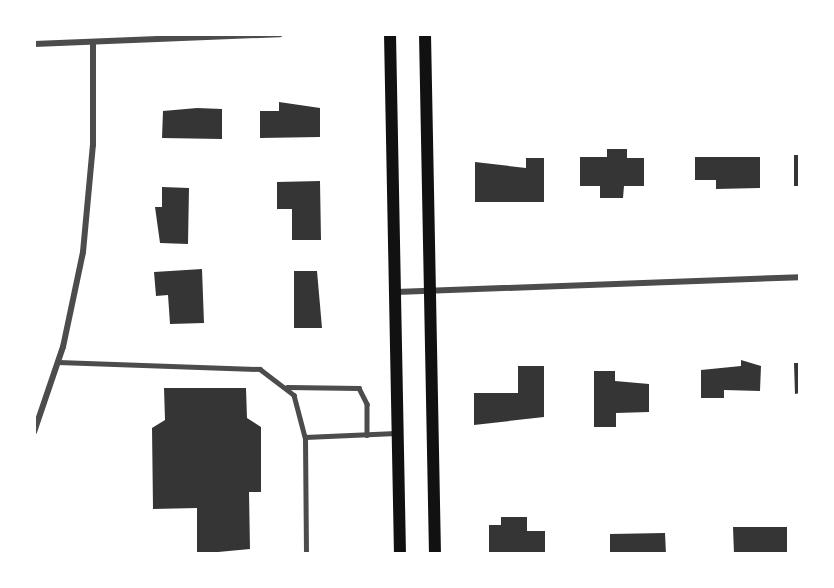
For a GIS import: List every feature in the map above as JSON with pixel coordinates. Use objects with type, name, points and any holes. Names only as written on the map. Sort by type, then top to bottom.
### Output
[{"type":"main road","points":[[390,34],[400,554]]},
{"type":"main road","points":[[425,34],[435,554]]},
{"type":"street","points":[[34,44],[280,34]]},
{"type":"street","points":[[34,432],[58,362],[90,200],[93,43]]},
{"type":"street","points":[[396,292],[800,277]]},
{"type":"lane","points":[[58,362],[244,365],[260,369],[287,387],[299,407],[305,437],[306,554]]},
{"type":"lane","points":[[287,387],[359,388],[367,405],[367,435]]},
{"type":"lane","points":[[305,437],[399,433]]},
{"type":"building","points":[[279,102],[320,108],[320,137],[260,138],[260,111],[279,111]]},
{"type":"building","points":[[197,108],[222,109],[222,139],[162,138],[163,111]]},
{"type":"building","points":[[607,149],[627,149],[627,158],[644,158],[644,186],[624,186],[623,198],[600,198],[600,186],[580,186],[580,157],[607,157]]},
{"type":"building","points":[[794,155],[800,155],[800,186],[794,186]]},
{"type":"building","points":[[695,157],[760,157],[760,188],[716,189],[716,180],[695,180]]},
{"type":"building","points":[[526,158],[544,158],[544,202],[475,202],[475,162],[526,168]]},
{"type":"building","points":[[320,181],[321,240],[292,240],[292,209],[277,209],[277,182]]},
{"type":"building","points":[[162,187],[189,188],[188,244],[160,243],[155,207],[162,207]]},
{"type":"building","points":[[202,269],[204,323],[170,324],[168,295],[156,296],[154,272]]},
{"type":"building","points":[[294,271],[317,271],[322,328],[294,328]]},
{"type":"building","points":[[741,360],[761,366],[760,391],[724,390],[724,398],[701,398],[701,370],[741,366]]},
{"type":"building","points":[[794,363],[800,363],[800,393],[795,394]]},
{"type":"building","points":[[518,366],[544,366],[544,417],[474,425],[474,393],[518,393]]},
{"type":"building","points":[[594,371],[615,371],[615,381],[649,384],[649,412],[616,413],[616,427],[594,427]]},
{"type":"building","points":[[164,388],[246,388],[247,418],[261,427],[261,492],[249,492],[250,549],[197,554],[197,508],[153,509],[152,428],[165,420]]},
{"type":"building","points":[[501,517],[527,517],[527,531],[545,531],[545,554],[489,554],[489,525],[501,525]]},
{"type":"building","points":[[733,527],[787,527],[787,554],[734,554]]},
{"type":"building","points":[[665,533],[666,554],[610,554],[610,534]]}]
